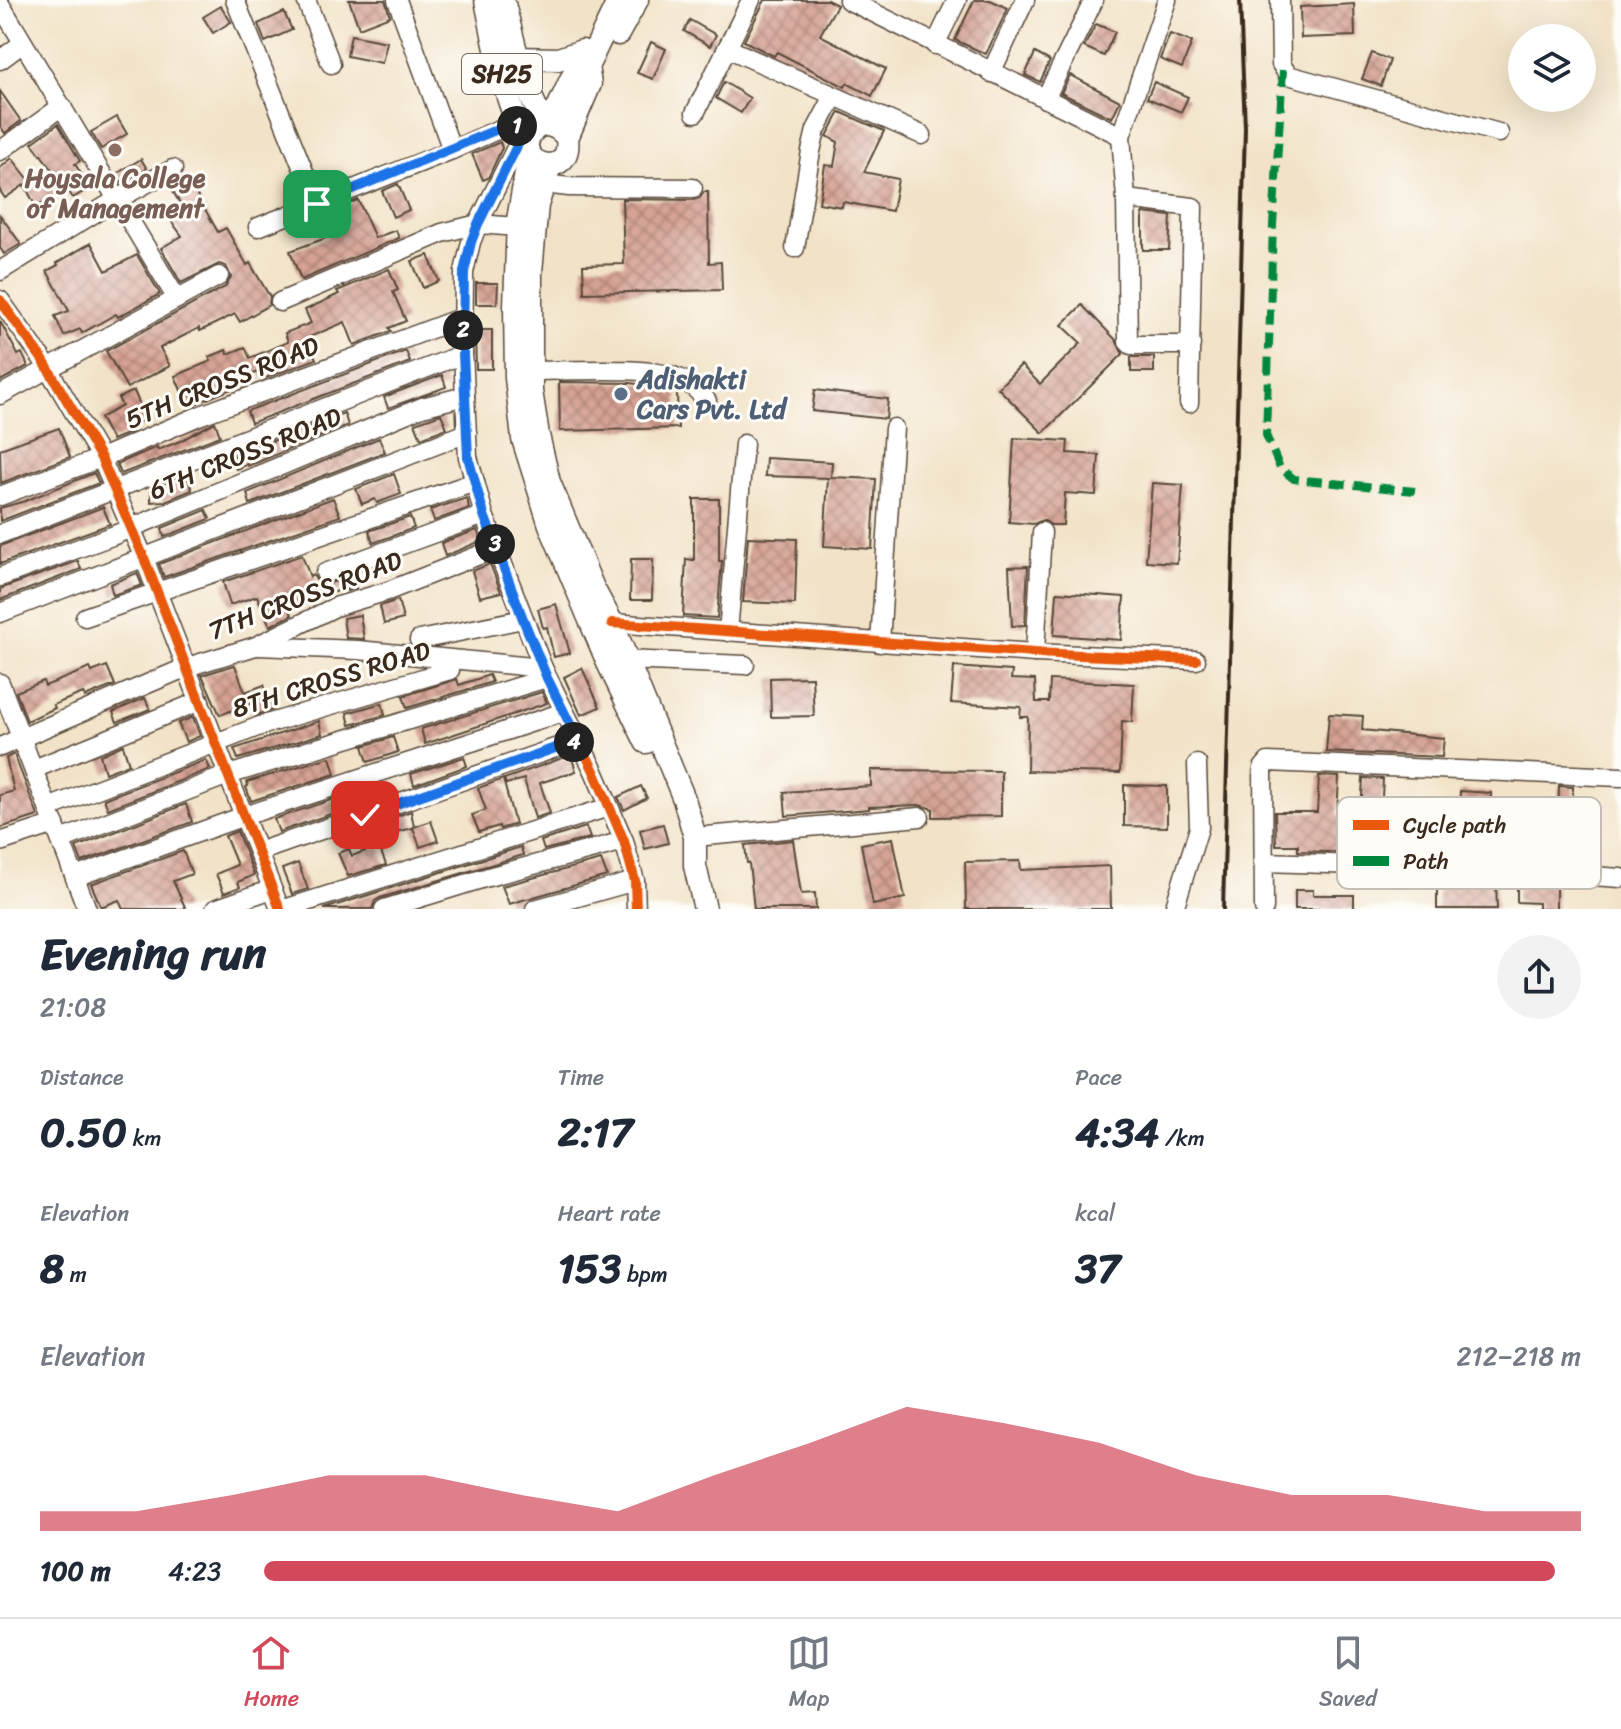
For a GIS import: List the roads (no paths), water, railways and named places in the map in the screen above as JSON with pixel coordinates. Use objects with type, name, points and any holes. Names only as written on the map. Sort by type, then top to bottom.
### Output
[{"type":"main road","name":"SH25","points":[[486,0],[498,58],[524,139],[536,129],[554,129]]},
{"type":"main road","name":"SH25","points":[[503,0],[523,79],[568,148],[565,156],[546,175]]},
{"type":"main road","points":[[584,68],[604,0]]},
{"type":"main road","name":"SH25","points":[[554,129],[619,0]]},
{"type":"main road","points":[[584,68],[637,0]]},
{"type":"main road","points":[[517,58],[558,59],[584,68]]},
{"type":"main road","points":[[524,139],[546,175],[533,235],[530,437],[669,757],[695,837],[695,866]]},
{"type":"main road","points":[[524,139],[518,227],[516,378],[550,525],[608,663],[655,761],[695,866],[705,909]]},
{"type":"street","points":[[235,0],[317,204]]},
{"type":"street","points":[[306,0],[331,64]]},
{"type":"street","points":[[397,0],[452,150]]},
{"type":"street","points":[[695,113],[751,0]]},
{"type":"street","points":[[848,0],[1121,136]]},
{"type":"street","points":[[935,45],[957,0]]},
{"type":"street","points":[[991,73],[1025,0]]},
{"type":"street","points":[[1045,99],[1094,0]]},
{"type":"street","points":[[1167,0],[1121,136],[1126,199],[1128,344],[1191,345]]},
{"type":"street","points":[[1280,0],[1281,64],[1288,75],[1499,133]]},
{"type":"street","points":[[0,4],[177,299]]},
{"type":"street","points":[[0,60],[23,43]]},
{"type":"street","points":[[727,48],[922,135]]},
{"type":"street","points":[[795,248],[816,130],[834,96]]},
{"type":"street","points":[[0,151],[62,106]]},
{"type":"street","points":[[258,227],[452,150],[524,139]]},
{"type":"street","points":[[524,139],[478,224],[464,272],[463,354],[468,457],[484,515],[523,619],[624,841],[635,881],[636,909]]},
{"type":"street","points":[[0,271],[173,169]]},
{"type":"street","points":[[546,175],[569,187],[693,188]]},
{"type":"street","points":[[1126,199],[1193,207],[1189,403]]},
{"type":"street","points":[[280,302],[431,237],[478,224],[518,227]]},
{"type":"street","points":[[0,395],[219,276]]},
{"type":"street","points":[[0,300],[49,370],[101,458],[132,528],[282,909],[609,807]]},
{"type":"street","name":"5TH CROSS ROAD","points":[[0,496],[101,458],[201,415],[463,317]]},
{"type":"street","points":[[0,534],[463,354]]},
{"type":"street","points":[[531,371],[651,372],[682,379],[707,401]]},
{"type":"street","name":"6TH CROSS ROAD","points":[[0,577],[132,528],[422,407],[465,396]]},
{"type":"street","points":[[880,643],[894,428]]},
{"type":"street","points":[[0,613],[467,433]]},
{"type":"street","points":[[728,632],[744,444]]},
{"type":"street","points":[[85,617],[475,482]]},
{"type":"street","points":[[325,573],[484,515]]},
{"type":"street","points":[[1035,653],[1042,532]]},
{"type":"street","name":"7TH CROSS ROAD","points":[[0,747],[187,667],[256,646],[335,607],[388,591],[497,548]]},
{"type":"street","points":[[419,640],[523,619]]},
{"type":"street","points":[[612,623],[1035,653],[1196,660]]},
{"type":"street","points":[[256,646],[358,650],[545,673]]},
{"type":"street","points":[[625,660],[745,665]]},
{"type":"street","name":"8TH CROSS ROAD","points":[[0,842],[55,824],[216,743],[260,726],[450,670]]},
{"type":"street","points":[[55,824],[228,775],[545,673]]},
{"type":"street","points":[[0,683],[87,909]]},
{"type":"street","points":[[34,769],[200,701]]},
{"type":"street","points":[[75,877],[244,816],[564,712]]},
{"type":"street","points":[[258,852],[578,740]]},
{"type":"street","points":[[1264,909],[1263,768],[1268,762],[1621,777]]},
{"type":"street","points":[[1174,909],[1199,828],[1197,764]]},
{"type":"street","points":[[695,837],[920,817]]},
{"type":"street","points":[[384,909],[488,877],[624,841]]},
{"type":"street","points":[[1263,862],[1337,864]]},
{"type":"street","points":[[1601,877],[1621,878]]},
{"type":"street","points":[[535,909],[635,881]]},
{"type":"street","points":[[215,909],[272,889]]},
{"type":"railway","points":[[1223,909],[1245,128],[1240,0]]},
{"type":"place","name":"Hoysala College of Management","points":[[115,150]]},
{"type":"place","name":"Adishakti Cars Pvt. Ltd","points":[[621,394]]}]
